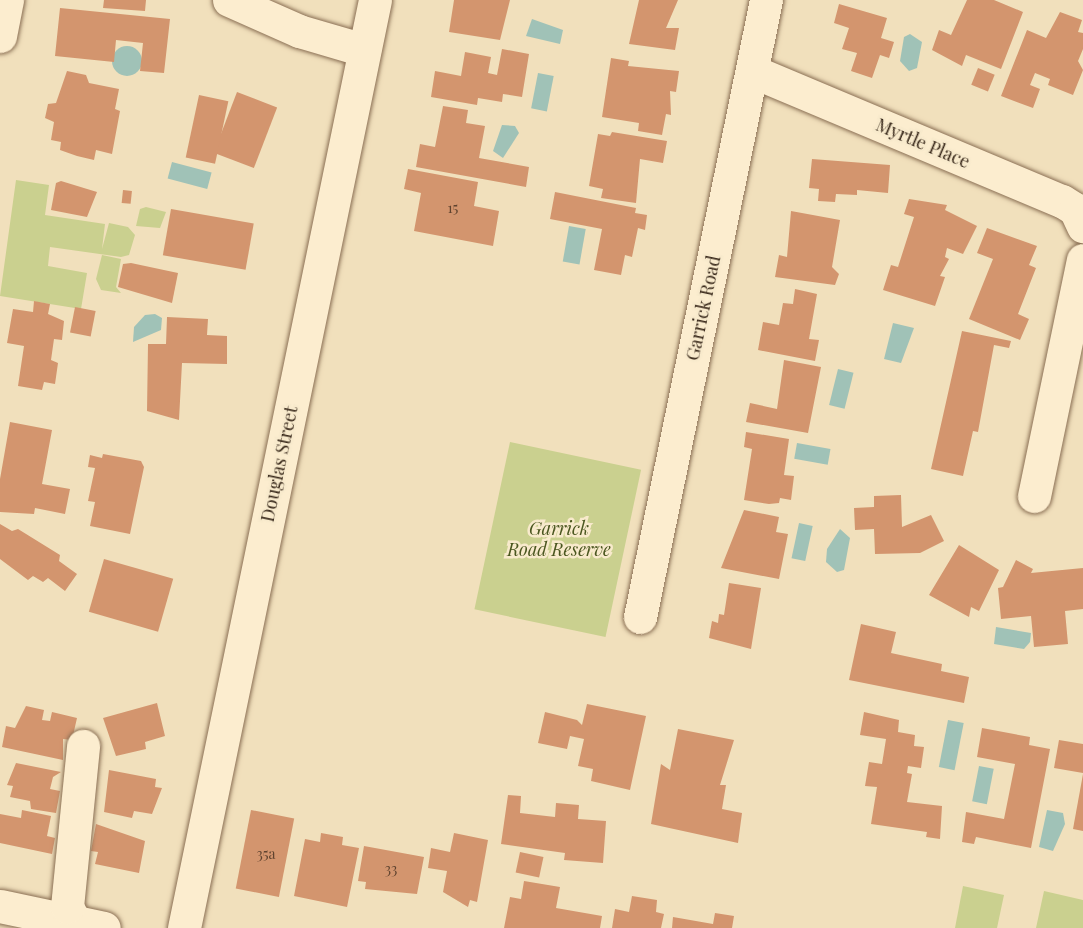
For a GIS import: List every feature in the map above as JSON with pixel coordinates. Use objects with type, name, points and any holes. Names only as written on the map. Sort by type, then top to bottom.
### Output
[{"type":"street","points":[[0,37],[8,0]]},
{"type":"street","points":[[229,0],[299,31],[364,50]]},
{"type":"street","name":"Douglas Street","points":[[184,928],[375,0]]},
{"type":"street","name":"Garrick Road","points":[[640,617],[766,0]]},
{"type":"street","name":"Myrtle Place","points":[[752,71],[1062,201],[1075,209],[1083,226]]},
{"type":"street","points":[[1034,496],[1083,260]]},
{"type":"street","points":[[83,746],[67,907],[90,925]]},
{"type":"street","points":[[0,906],[90,925]]},
{"type":"green space","points":[[16,180],[49,185],[45,215],[105,224],[102,249],[109,223],[128,227],[135,235],[129,255],[121,257],[50,247],[48,266],[87,273],[81,309],[0,296]]},
{"type":"green space","points":[[146,207],[166,212],[160,228],[136,226],[140,209]]},
{"type":"green space","points":[[102,255],[121,259],[116,287],[121,293],[101,290],[96,279]]},
{"type":"green space","name":"Garrick Road Reserve","points":[[510,442],[641,470],[606,637],[474,609]]},
{"type":"green space","points":[[963,886],[1004,895],[997,928],[955,928]]},
{"type":"green space","points":[[1044,891],[1083,900],[1083,928],[1036,928]]},
{"type":"water","points":[[532,19],[563,30],[560,44],[526,36]]},
{"type":"water","points":[[910,34],[922,42],[917,68],[909,71],[900,61],[904,37]]},
{"type":"water","points":[[127,46],[138,50],[142,61],[138,72],[127,76],[116,72],[112,61],[116,50]]},
{"type":"water","points":[[538,73],[554,76],[547,111],[531,108]]},
{"type":"water","points":[[502,125],[515,126],[519,133],[503,158],[493,151]]},
{"type":"water","points":[[172,162],[212,173],[207,189],[168,178]]},
{"type":"water","points":[[569,226],[586,229],[579,264],[563,261]]},
{"type":"water","points":[[155,314],[162,318],[161,330],[133,342],[134,327],[145,315]]},
{"type":"water","points":[[893,323],[914,328],[901,363],[884,359]]},
{"type":"water","points":[[838,369],[854,373],[845,409],[829,405]]},
{"type":"water","points":[[797,443],[830,449],[828,465],[794,459]]},
{"type":"water","points":[[799,523],[813,526],[805,561],[792,558]]},
{"type":"water","points":[[840,529],[850,538],[844,570],[837,572],[826,562],[827,549]]},
{"type":"water","points":[[996,627],[1031,633],[1030,642],[1024,649],[994,644]]},
{"type":"water","points":[[948,720],[964,723],[955,770],[939,767]]},
{"type":"water","points":[[979,766],[994,769],[987,804],[972,801]]},
{"type":"water","points":[[1047,810],[1063,813],[1065,824],[1053,851],[1039,847]]},
{"type":"building","points":[[104,0],[146,0],[145,11],[103,8]]},
{"type":"building","points":[[454,0],[510,0],[500,40],[449,32]]},
{"type":"building","points":[[639,0],[678,0],[666,28],[679,28],[675,50],[629,44]]},
{"type":"building","points":[[967,0],[994,0],[1023,12],[1001,69],[966,55],[962,66],[932,50],[939,30],[951,35]]},
{"type":"building","points":[[839,4],[887,18],[881,38],[894,42],[889,58],[880,55],[872,78],[851,71],[857,53],[842,49],[849,28],[834,23]]},
{"type":"building","points":[[60,8],[170,19],[164,73],[140,71],[143,43],[116,40],[114,62],[55,56]]},
{"type":"building","points":[[1060,12],[1082,20],[1078,32],[1083,33],[1083,49],[1078,61],[1083,70],[1073,95],[1048,85],[1050,79],[1035,73],[1030,85],[1040,89],[1033,108],[1001,96],[1027,30],[1046,38]]},
{"type":"building","points":[[502,49],[529,54],[522,97],[503,94],[502,102],[478,98],[477,105],[431,97],[435,71],[461,76],[465,52],[491,57],[488,73],[497,75]]},
{"type":"building","points":[[611,58],[629,61],[628,66],[679,71],[676,92],[670,91],[671,115],[666,114],[662,135],[638,131],[639,123],[602,117]]},
{"type":"building","points":[[978,68],[995,75],[988,91],[971,85]]},
{"type":"building","points":[[67,71],[86,75],[89,83],[119,89],[115,109],[120,111],[112,154],[96,150],[94,160],[60,150],[61,142],[51,140],[54,122],[45,118],[48,104],[56,103]]},
{"type":"building","points":[[237,92],[277,107],[254,168],[214,153]]},
{"type":"building","points":[[199,95],[228,101],[215,164],[186,158]]},
{"type":"building","points":[[443,106],[468,110],[466,123],[485,126],[479,158],[529,167],[526,187],[416,167],[420,144],[435,147]]},
{"type":"building","points":[[612,132],[667,141],[663,163],[640,159],[636,203],[601,198],[603,189],[589,186],[598,134],[610,136]]},
{"type":"building","points":[[812,159],[890,165],[888,193],[857,190],[857,195],[836,194],[835,202],[818,201],[819,189],[809,188]]},
{"type":"building","points":[[408,169],[478,182],[474,206],[499,211],[493,246],[414,231],[421,193],[404,189]]},
{"type":"building","points":[[61,181],[97,192],[87,217],[51,210],[56,183]]},
{"type":"building","points":[[123,190],[132,191],[131,204],[122,203]]},
{"type":"building","points":[[555,192],[636,208],[635,213],[647,215],[645,230],[638,228],[632,257],[625,255],[621,275],[594,270],[602,229],[550,219]]},
{"type":"building","points":[[909,199],[947,205],[945,210],[977,226],[963,254],[947,248],[945,257],[949,259],[940,276],[945,277],[935,306],[883,290],[891,265],[898,267],[914,217],[904,214]]},
{"type":"building","points":[[171,209],[254,224],[246,270],[163,255]]},
{"type":"building","points":[[791,211],[840,220],[832,267],[839,274],[835,285],[775,277],[779,255],[787,257]]},
{"type":"building","points":[[987,228],[1037,246],[1029,265],[1036,268],[1018,314],[1029,319],[1020,340],[969,319],[993,259],[977,253]]},
{"type":"building","points":[[131,263],[178,273],[172,303],[118,287],[123,264]]},
{"type":"building","points":[[795,289],[817,294],[809,339],[819,340],[815,361],[758,350],[763,322],[779,325],[783,303],[793,304]]},
{"type":"building","points":[[34,301],[50,304],[48,314],[64,321],[62,340],[54,339],[51,360],[58,363],[55,384],[44,382],[42,390],[18,386],[24,346],[7,343],[13,309],[33,312]]},
{"type":"building","points":[[75,307],[96,311],[91,337],[70,333]]},
{"type":"building","points":[[167,317],[208,319],[207,335],[227,336],[227,364],[182,363],[179,420],[147,411],[148,344],[166,344]]},
{"type":"building","points":[[962,331],[1011,341],[1009,348],[994,345],[978,432],[973,431],[963,476],[931,469]]},
{"type":"building","points":[[784,360],[821,367],[808,433],[746,422],[750,403],[777,409]]},
{"type":"building","points":[[10,422],[52,430],[42,484],[70,489],[65,514],[35,508],[34,514],[0,512],[0,479]]},
{"type":"building","points":[[746,432],[789,439],[784,475],[794,476],[791,500],[780,498],[779,503],[769,504],[744,500],[752,449],[744,447]]},
{"type":"building","points":[[103,454],[141,461],[144,467],[130,534],[90,526],[95,502],[88,501],[95,468],[88,467],[90,455],[102,458]]},
{"type":"building","points":[[901,495],[902,527],[931,515],[944,541],[920,553],[875,554],[874,529],[855,530],[854,508],[874,507],[874,496]]},
{"type":"building","points":[[744,510],[779,517],[776,532],[788,534],[779,579],[721,568]]},
{"type":"building","points":[[0,524],[12,531],[18,529],[60,555],[59,561],[77,574],[65,591],[48,578],[43,582],[33,576],[28,580],[0,559]]},
{"type":"building","points":[[959,545],[999,570],[979,611],[971,607],[969,617],[929,595]]},
{"type":"building","points":[[104,559],[173,579],[158,632],[89,612]]},
{"type":"building","points":[[1016,560],[1033,569],[1031,573],[1083,568],[1083,609],[1065,611],[1068,644],[1034,647],[1031,616],[1001,619],[998,588],[1003,587]]},
{"type":"building","points":[[729,583],[761,588],[751,649],[709,638],[712,621],[718,623],[719,614],[724,615]]},
{"type":"building","points":[[861,624],[896,632],[891,653],[942,664],[941,671],[969,677],[964,703],[849,680]]},
{"type":"building","points":[[157,703],[165,736],[145,742],[146,749],[116,756],[103,718]]},
{"type":"building","points":[[587,704],[646,716],[630,790],[591,781],[593,769],[578,766],[584,739],[570,736],[567,749],[538,743],[545,712],[577,720],[582,725]]},
{"type":"building","points":[[26,706],[44,710],[42,720],[50,721],[52,712],[77,718],[72,740],[63,739],[63,760],[2,747],[6,726],[15,728]]},
{"type":"building","points":[[864,712],[899,720],[898,732],[915,735],[914,746],[924,747],[921,768],[908,766],[907,773],[912,774],[907,802],[942,806],[940,839],[926,837],[927,832],[871,824],[877,787],[865,786],[869,762],[882,764],[886,739],[860,735]]},
{"type":"building","points":[[982,728],[1030,737],[1029,745],[1050,749],[1031,848],[976,837],[974,844],[962,842],[966,812],[1004,819],[1015,764],[977,757]]},
{"type":"building","points":[[678,729],[734,740],[720,785],[726,785],[722,809],[742,813],[738,843],[651,824],[661,764],[670,770]]},
{"type":"building","points":[[1059,740],[1083,744],[1083,773],[1054,768]]},
{"type":"building","points":[[16,763],[61,772],[53,777],[50,789],[60,791],[56,813],[31,809],[30,801],[10,797],[13,786],[7,785]]},
{"type":"building","points":[[109,770],[156,779],[155,787],[162,788],[152,814],[134,811],[132,818],[104,812]]},
{"type":"building","points":[[1083,774],[1083,831],[1073,829]]},
{"type":"building","points":[[508,795],[521,796],[520,813],[555,817],[556,803],[579,805],[578,819],[606,821],[603,863],[564,860],[565,853],[501,844]]},
{"type":"building","points":[[22,810],[51,816],[47,836],[55,838],[52,854],[0,843],[0,814],[21,818]]},
{"type":"building","points":[[251,810],[294,818],[279,897],[236,889]]},
{"type":"building","points":[[96,824],[145,841],[139,873],[95,864],[98,852],[91,851]]},
{"type":"building","points":[[321,833],[343,837],[342,845],[359,848],[347,907],[294,896],[305,839],[320,842]]},
{"type":"building","points":[[454,833],[488,840],[477,902],[470,900],[468,907],[443,892],[447,871],[428,868],[431,848],[450,852]]},
{"type":"building","points":[[364,846],[424,857],[417,894],[365,889],[366,882],[358,881]]},
{"type":"building","points":[[520,852],[543,857],[539,878],[516,873]]},
{"type":"building","points":[[524,881],[560,887],[556,908],[602,916],[600,928],[504,928],[510,897],[521,899]]},
{"type":"building","points":[[632,896],[657,900],[656,912],[664,914],[661,928],[612,928],[615,909],[629,912]]},
{"type":"building","points":[[715,913],[734,916],[732,928],[672,928],[673,917],[713,924]]}]
